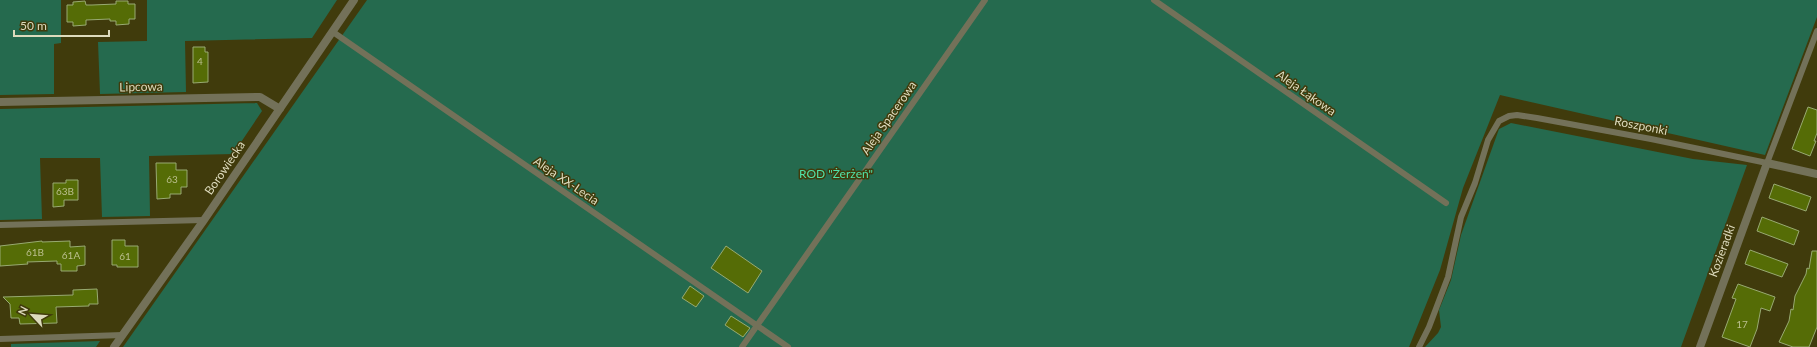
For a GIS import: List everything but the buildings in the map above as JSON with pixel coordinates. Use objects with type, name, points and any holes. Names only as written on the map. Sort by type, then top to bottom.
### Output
[{"type":"street","name":"Borowiecka","points":[[114,347],[204,220],[354,0]]},
{"type":"street","name":"Lipcowa","points":[[0,102],[260,97],[280,109]]},
{"type":"street","points":[[1767,163],[1817,174]]},
{"type":"street","name":"Kozieradki","points":[[1700,347],[1767,163]]},
{"type":"lane","name":"Aleja Spacerowa","points":[[742,347],[985,0]]},
{"type":"lane","name":"Aleja Łąkowa","points":[[1154,0],[1446,203]]},
{"type":"lane","points":[[1767,163],[1817,31]]},
{"type":"lane","name":"Aleja XX-Lecia","points":[[332,32],[788,347]]},
{"type":"lane","name":"Roszponki","points":[[1419,347],[1429,327],[1448,276],[1461,217],[1475,183],[1488,140],[1498,121],[1509,116],[1516,115],[1594,128],[1767,163]]},
{"type":"lane","points":[[0,225],[204,220]]},
{"type":"lane","points":[[0,339],[123,335]]},
{"type":"green space","points":[[0,0],[61,0],[61,43],[54,44],[54,94],[0,95]]},
{"type":"green space","points":[[147,0],[337,0],[312,38],[185,41],[186,92],[100,94],[98,42],[147,41]]},
{"type":"green space","name":"ROD \"Żerżeń\"","points":[[367,0],[1817,0],[1817,17],[1765,155],[1500,95],[1463,188],[1440,270],[1409,347],[123,347]]},
{"type":"green space","points":[[257,103],[262,111],[233,154],[149,156],[150,216],[102,217],[100,158],[40,158],[42,219],[0,220],[0,109]]},
{"type":"green space","points":[[1511,123],[1693,159],[1747,165],[1681,347],[1425,347],[1438,333],[1441,327],[1439,310],[1451,280],[1461,235],[1499,129]]},
{"type":"green space","points":[[100,341],[96,347],[11,347],[11,344]]}]
